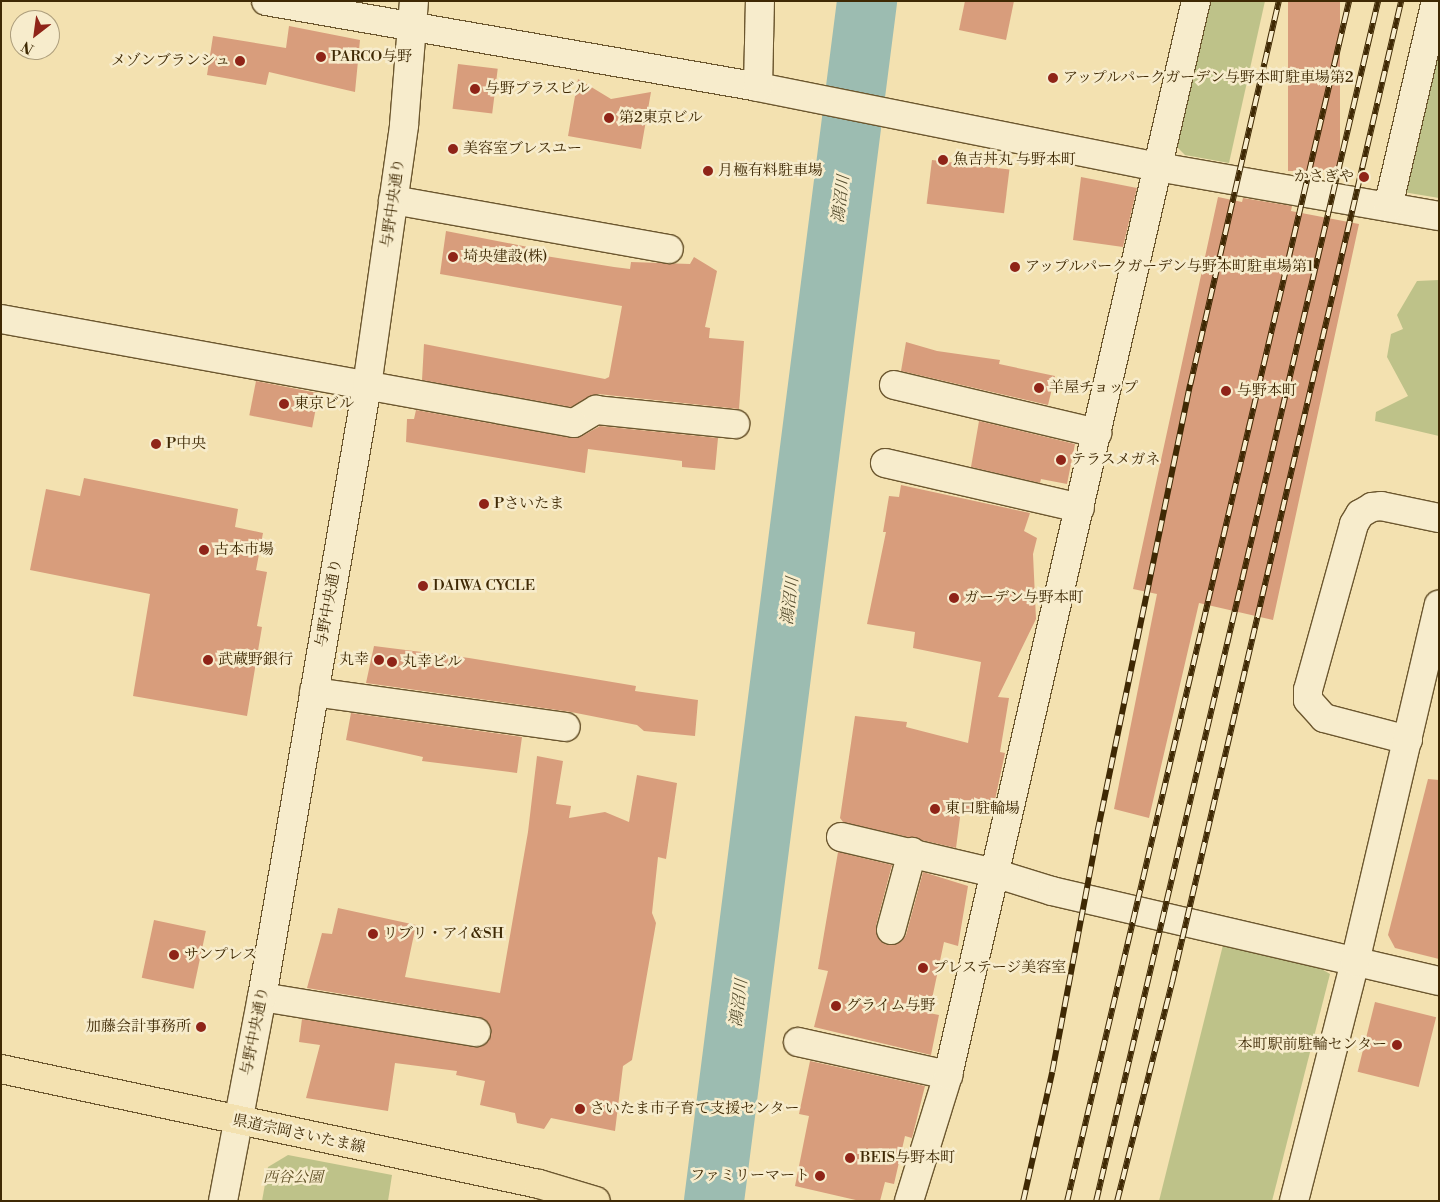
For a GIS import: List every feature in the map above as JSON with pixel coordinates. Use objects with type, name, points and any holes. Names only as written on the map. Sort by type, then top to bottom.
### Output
[{"type":"main road","name":"県道宗岡さいたま線","points":[[1,1069],[238,1122],[539,1184],[596,1201]]},
{"type":"street","points":[[266,1],[305,5],[414,28],[758,87],[1158,167],[1439,216]]},
{"type":"street","name":"与野中央通り","points":[[223,1201],[262,997],[367,386],[393,200],[414,28],[414,1]]},
{"type":"street","points":[[758,87],[760,1]]},
{"type":"street","points":[[909,1201],[948,1075],[1196,1]]},
{"type":"street","points":[[1388,207],[1436,1]]},
{"type":"street","points":[[393,200],[669,249]]},
{"type":"street","points":[[1,318],[367,386],[574,422],[596,410],[735,424]]},
{"type":"street","points":[[894,385],[1097,432]]},
{"type":"street","points":[[886,462],[1080,508]]},
{"type":"street","points":[[1408,740],[1324,718],[1308,700],[1308,690],[1354,524],[1360,514],[1372,507],[1381,506],[1439,518]]},
{"type":"street","points":[[1294,1201],[1355,962],[1439,605]]},
{"type":"street","points":[[314,692],[566,727]]},
{"type":"street","points":[[842,837],[912,852],[994,873],[1052,891],[1439,980]]},
{"type":"street","points":[[891,930],[912,852]]},
{"type":"street","points":[[262,997],[476,1032]]},
{"type":"street","points":[[798,1042],[948,1075]]},
{"type":"green space","points":[[1210,1],[1265,1],[1229,163],[1185,155],[1176,146]]},
{"type":"green space","points":[[1439,35],[1439,198],[1403,192]]},
{"type":"green space","points":[[1439,280],[1439,436],[1375,421],[1376,412],[1408,396],[1387,357],[1391,334],[1403,329],[1397,315],[1417,281]]},
{"type":"green space","points":[[1224,941],[1303,958],[1330,974],[1272,1201],[1159,1201]]},
{"type":"green space","name":"西谷公園","points":[[288,1155],[392,1175],[388,1201],[262,1201],[268,1167]]},
{"type":"building","points":[[965,1],[1014,1],[1006,40],[959,30]]},
{"type":"building","points":[[1288,1],[1340,1],[1340,171],[1288,171]]},
{"type":"building","points":[[289,26],[360,40],[355,92],[269,72],[266,85],[207,75],[213,36],[286,48]]},
{"type":"building","name":"与野プラスビル","points":[[458,64],[498,69],[492,114],[453,109]]},
{"type":"building","name":"第2東京ビル","points":[[578,79],[611,99],[651,92],[641,149],[568,136]]},
{"type":"building","points":[[932,160],[1009,170],[1004,213],[927,204]]},
{"type":"building","points":[[1081,177],[1137,188],[1123,247],[1073,240]]},
{"type":"building","points":[[1218,197],[1242,202],[1243,198],[1292,206],[1291,211],[1359,224],[1273,620],[1199,603],[1149,818],[1114,809],[1157,594],[1133,589]]},
{"type":"building","points":[[446,231],[533,248],[533,254],[630,269],[631,262],[690,264],[694,257],[717,271],[705,327],[710,328],[709,338],[744,341],[739,409],[598,394],[571,407],[422,380],[424,344],[605,379],[609,377],[622,306],[440,274]]},
{"type":"building","points":[[906,342],[937,351],[1000,360],[999,364],[1055,376],[1048,405],[901,371]]},
{"type":"building","name":"東京ビル","points":[[256,381],[319,393],[312,428],[249,415]]},
{"type":"building","points":[[416,410],[571,438],[582,436],[600,426],[718,438],[715,470],[682,467],[682,461],[588,449],[585,473],[406,442],[407,419],[414,419]]},
{"type":"building","points":[[979,421],[1075,444],[1067,484],[1041,479],[1040,483],[971,467]]},
{"type":"building","points":[[84,478],[238,509],[235,527],[263,533],[256,570],[267,572],[257,626],[262,627],[247,716],[133,696],[150,594],[30,570],[46,489],[80,496]]},
{"type":"building","points":[[901,485],[1030,513],[1024,531],[1037,538],[1033,554],[1036,619],[998,697],[1009,698],[1000,752],[1005,753],[991,816],[961,810],[956,848],[843,822],[840,818],[855,716],[907,722],[906,727],[968,743],[981,662],[913,648],[915,632],[867,624],[886,532],[883,532],[889,496],[899,497]]},
{"type":"building","points":[[374,646],[469,658],[636,686],[635,691],[698,700],[695,736],[644,731],[637,725],[571,712],[366,683]]},
{"type":"building","points":[[351,713],[522,737],[517,773],[422,761],[423,757],[346,740]]},
{"type":"building","points":[[537,756],[563,761],[556,804],[571,806],[569,818],[605,812],[629,822],[637,775],[677,783],[666,859],[658,857],[652,913],[656,923],[632,1060],[623,1066],[615,1131],[551,1118],[544,1129],[517,1123],[515,1113],[480,1105],[485,1081],[456,1075],[457,1071],[395,1063],[388,1111],[306,1098],[320,1045],[299,1042],[302,1019],[473,1047],[488,1041],[490,1026],[479,1017],[307,988],[322,933],[332,934],[338,908],[416,925],[405,977],[500,993],[528,832]]},
{"type":"building","points":[[1428,779],[1439,780],[1439,959],[1395,948],[1388,935]]},
{"type":"building","points":[[838,852],[892,865],[876,926],[880,941],[887,945],[902,941],[906,935],[923,872],[968,886],[958,946],[944,942],[929,1013],[939,1015],[931,1055],[814,1027],[828,971],[818,969]]},
{"type":"building","name":"サンプレス","points":[[154,920],[206,931],[194,989],[142,978]]},
{"type":"building","name":"本町駅前駐輪センター","points":[[1375,1002],[1436,1017],[1419,1087],[1358,1072]]},
{"type":"building","points":[[810,1061],[925,1086],[912,1138],[905,1136],[894,1184],[885,1182],[880,1201],[860,1201],[795,1186],[809,1116],[799,1114]]},
{"type":"waterway","name":"鴻沼川","points":[[714,1201],[867,1]]},
{"type":"railway","points":[[1023,1201],[1052,1072],[1097,833],[1190,385],[1279,1]]},
{"type":"railway","points":[[1067,1201],[1349,1]]},
{"type":"railway","points":[[1096,1201],[1378,1]]},
{"type":"railway","points":[[1117,1201],[1172,982],[1401,1]]},
{"type":"place","name":"PARCO与野","points":[[321,57]]},
{"type":"place","name":"メゾンブランシュ","points":[[240,61]]},
{"type":"place","name":"アップルパークガーデン与野本町駐車場第2","points":[[1053,78]]},
{"type":"place","name":"与野プラスビル","points":[[475,89]]},
{"type":"place","name":"第2東京ビル","points":[[609,118]]},
{"type":"place","name":"美容室ブレスユー","points":[[453,149]]},
{"type":"place","name":"魚吉丼丸 与野本町","points":[[943,160]]},
{"type":"place","name":"月極有料駐車場","points":[[708,171]]},
{"type":"place","name":"かさぎや","points":[[1364,177]]},
{"type":"place","name":"埼央建設(株)","points":[[453,257]]},
{"type":"place","name":"アップルパークガーデン与野本町駐車場第1","points":[[1015,267]]},
{"type":"place","name":"羊屋チョップ","points":[[1039,388]]},
{"type":"place","name":"与野本町","points":[[1226,391]]},
{"type":"place","name":"東京ビル","points":[[284,404]]},
{"type":"place","name":"P中央","points":[[156,444]]},
{"type":"place","name":"テラスメガネ","points":[[1061,460]]},
{"type":"place","name":"Pさいたま","points":[[484,504]]},
{"type":"place","name":"古本市場","points":[[204,550]]},
{"type":"place","name":"DAIWA CYCLE","points":[[423,586]]},
{"type":"place","name":"ガーデン与野本町","points":[[954,598]]},
{"type":"place","name":"武蔵野銀行","points":[[208,660]]},
{"type":"place","name":"丸幸","points":[[379,660]]},
{"type":"place","name":"丸幸ビル","points":[[392,662]]},
{"type":"place","name":"東口駐輪場","points":[[935,809]]},
{"type":"place","name":"リブリ・アイ&SH","points":[[373,934]]},
{"type":"place","name":"サンプレス","points":[[174,955]]},
{"type":"place","name":"プレステージ美容室","points":[[923,968]]},
{"type":"place","name":"グライム与野","points":[[836,1006]]},
{"type":"place","name":"加藤会計事務所","points":[[201,1027]]},
{"type":"place","name":"本町駅前駐輪センター","points":[[1397,1045]]},
{"type":"place","name":"さいたま市子育て支援センター","points":[[580,1109]]},
{"type":"place","name":"BEIS与野本町","points":[[850,1158]]},
{"type":"place","name":"ファミリーマート","points":[[820,1176]]}]
